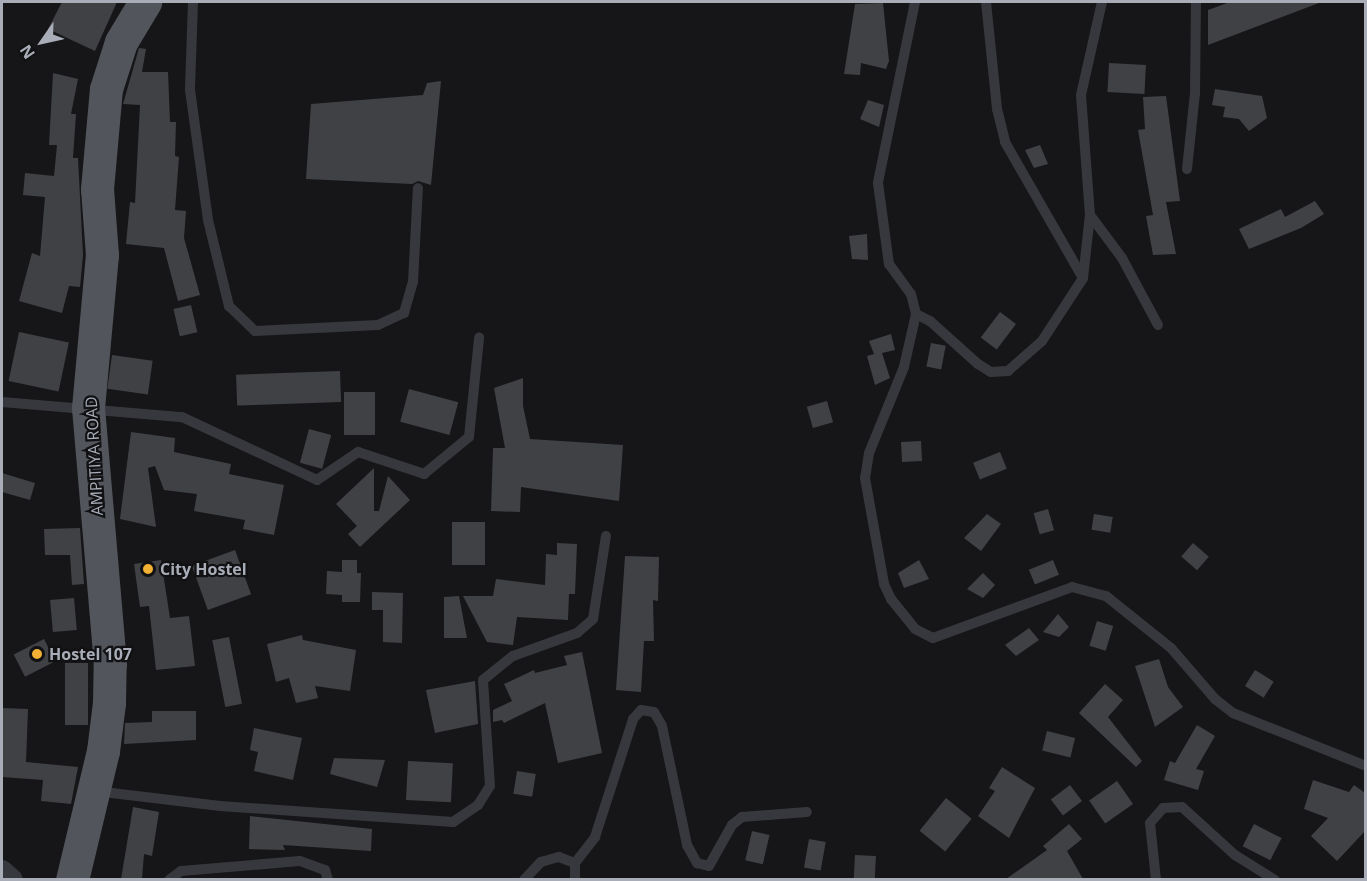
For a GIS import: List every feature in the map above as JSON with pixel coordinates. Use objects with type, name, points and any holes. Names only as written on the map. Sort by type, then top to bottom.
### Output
[{"type":"main road","name":"AMPITIYA ROAD","points":[[72,879],[94,791],[109,703],[110,664],[88,408],[102,255],[96,189],[106,89],[121,42],[145,2]]},
{"type":"street","points":[[2,871],[12,879]]},
{"type":"lane","points":[[193,2],[190,90],[208,219],[229,306],[255,331],[378,325],[404,313],[413,282],[418,188]]},
{"type":"lane","points":[[915,2],[878,183],[889,264],[911,294],[916,314],[904,367],[869,453],[865,478],[884,584],[915,629],[933,638],[1020,603],[1072,587],[1106,596],[1171,648],[1215,699],[1233,713],[1365,766]]},
{"type":"lane","points":[[986,2],[997,109],[1005,142],[1083,278]]},
{"type":"lane","points":[[916,314],[930,321],[978,364],[992,372],[1008,372],[1042,341],[1083,278],[1090,215],[1082,95],[1102,2]]},
{"type":"lane","points":[[1187,170],[1195,93],[1196,2]]},
{"type":"lane","points":[[1090,215],[1122,258],[1158,325]]},
{"type":"lane","points":[[2,402],[182,417],[317,480],[358,453],[424,474],[469,436],[479,338]]},
{"type":"lane","points":[[94,791],[220,806],[453,822],[478,805],[490,786],[483,680],[513,656],[577,633],[593,619],[606,536]]},
{"type":"lane","points":[[575,879],[575,863],[595,837],[633,719],[641,710],[654,712],[662,726],[687,844],[697,862],[709,866],[732,825],[742,817],[807,812]]},
{"type":"lane","points":[[1156,879],[1150,823],[1163,808],[1182,807],[1234,855],[1275,879]]},
{"type":"lane","points":[[524,879],[541,862],[559,857],[575,863]]},
{"type":"lane","points":[[169,879],[191,869],[300,861],[325,870],[328,879]]},
{"type":"building","points":[[62,2],[117,2],[95,51],[48,29]]},
{"type":"building","points":[[1230,2],[1319,3],[1208,45],[1208,10]]},
{"type":"building","points":[[883,3],[889,61],[886,69],[861,63],[860,75],[844,74],[855,4]]},
{"type":"building","points":[[139,48],[146,49],[142,72],[168,72],[170,122],[176,122],[175,156],[179,157],[175,210],[186,211],[184,238],[200,295],[178,301],[164,248],[126,244],[130,202],[135,203],[140,105],[123,104]]},
{"type":"building","points":[[1109,63],[1146,65],[1144,94],[1107,92]]},
{"type":"building","points":[[53,73],[78,79],[71,114],[76,114],[73,158],[78,158],[83,255],[80,287],[69,286],[62,313],[19,301],[32,253],[40,256],[45,197],[23,195],[25,173],[54,176],[57,145],[49,145]]},
{"type":"building","points":[[441,81],[431,185],[418,181],[412,184],[306,179],[311,104],[423,95],[427,83]]},
{"type":"building","points":[[1215,89],[1262,96],[1267,118],[1249,131],[1239,119],[1223,117],[1225,107],[1212,105]]},
{"type":"building","points":[[1166,96],[1180,201],[1166,202],[1176,254],[1153,255],[1146,216],[1153,215],[1138,130],[1145,129],[1143,97]]},
{"type":"building","points":[[868,100],[884,105],[879,127],[860,119]]},
{"type":"building","points":[[1040,145],[1048,164],[1034,168],[1025,150]]},
{"type":"building","points":[[1315,201],[1324,214],[1301,228],[1249,249],[1239,229],[1281,209],[1285,217]]},
{"type":"building","points":[[867,234],[868,260],[852,259],[849,236]]},
{"type":"building","points":[[191,305],[197,332],[180,336],[173,309]]},
{"type":"building","points":[[1000,312],[1016,324],[997,350],[981,338]]},
{"type":"building","points":[[19,332],[69,343],[58,392],[9,381]]},
{"type":"building","points":[[891,334],[895,350],[882,353],[890,378],[875,385],[867,356],[874,354],[869,341]]},
{"type":"building","points":[[931,343],[946,346],[941,369],[926,367]]},
{"type":"building","points":[[112,355],[153,361],[148,394],[107,389]]},
{"type":"building","points":[[340,371],[341,402],[237,406],[236,375]]},
{"type":"building","points":[[523,378],[523,406],[530,439],[623,445],[619,501],[521,487],[520,512],[491,511],[493,448],[505,448],[494,388]]},
{"type":"building","points":[[409,389],[458,402],[449,435],[400,422]]},
{"type":"building","points":[[344,392],[375,392],[375,435],[344,435]]},
{"type":"building","points":[[827,401],[833,422],[813,428],[807,407]]},
{"type":"building","points":[[309,429],[331,435],[322,469],[300,463]]},
{"type":"building","points":[[131,432],[175,438],[174,452],[231,464],[229,474],[284,485],[274,535],[243,529],[245,520],[194,511],[197,494],[164,490],[155,466],[148,468],[156,527],[120,519]]},
{"type":"building","points":[[921,441],[922,461],[902,462],[901,442]]},
{"type":"building","points":[[1000,452],[1007,469],[980,480],[973,463]]},
{"type":"building","points":[[374,468],[374,511],[379,511],[388,476],[410,500],[360,547],[348,534],[357,526],[336,504]]},
{"type":"building","points":[[2,473],[35,483],[30,500],[2,492]]},
{"type":"building","points":[[1048,509],[1054,530],[1040,534],[1034,513]]},
{"type":"building","points":[[987,514],[1001,524],[981,551],[964,538]]},
{"type":"building","points":[[1094,514],[1113,517],[1110,533],[1091,530]]},
{"type":"building","points":[[452,522],[485,522],[485,565],[452,565]]},
{"type":"building","points":[[80,528],[84,584],[72,585],[70,555],[45,555],[44,529]]},
{"type":"building","points":[[557,543],[577,544],[575,594],[569,594],[568,620],[517,617],[513,645],[487,642],[463,596],[493,596],[496,579],[545,585],[546,554],[557,555]]},
{"type":"building","points":[[1193,543],[1209,557],[1197,570],[1181,557]]},
{"type":"building","points":[[235,550],[251,594],[208,610],[192,566]]},
{"type":"building","points":[[625,556],[659,557],[658,601],[653,600],[654,641],[644,641],[641,692],[616,690]]},
{"type":"building","points":[[161,560],[170,618],[189,616],[195,666],[156,670],[149,606],[140,607],[134,564]]},
{"type":"building","points":[[342,560],[357,560],[357,573],[361,573],[360,602],[342,602],[342,595],[326,594],[327,571],[342,572]]},
{"type":"building","points":[[919,560],[929,579],[904,588],[898,573]]},
{"type":"building","points":[[1053,560],[1059,575],[1035,585],[1029,570]]},
{"type":"building","points":[[983,573],[995,585],[983,598],[967,589]]},
{"type":"building","points":[[372,592],[403,593],[402,643],[383,642],[383,610],[372,610]]},
{"type":"building","points":[[459,596],[467,638],[444,638],[444,597]]},
{"type":"building","points":[[74,598],[77,630],[53,632],[50,600]]},
{"type":"building","points":[[1058,614],[1069,627],[1059,637],[1043,632]]},
{"type":"building","points":[[1097,621],[1113,626],[1106,651],[1089,646]]},
{"type":"building","points":[[1029,628],[1039,640],[1016,656],[1005,645]]},
{"type":"building","points":[[302,635],[303,640],[356,650],[350,691],[315,686],[318,698],[296,703],[289,678],[276,682],[267,644]]},
{"type":"building","points":[[229,637],[242,704],[225,707],[212,640]]},
{"type":"building","points":[[44,639],[55,661],[25,677],[14,654]]},
{"type":"building","points":[[582,652],[602,753],[558,763],[545,703],[504,723],[502,720],[493,722],[493,710],[512,701],[504,684],[534,670],[535,673],[567,665],[564,656]]},
{"type":"building","points":[[1159,659],[1168,687],[1183,707],[1155,727],[1135,666]]},
{"type":"building","points":[[65,663],[88,663],[88,725],[65,725]]},
{"type":"building","points":[[1255,670],[1274,682],[1264,698],[1245,686]]},
{"type":"building","points":[[475,681],[478,724],[435,733],[426,690]]},
{"type":"building","points":[[1105,684],[1123,700],[1108,717],[1142,761],[1136,767],[1079,713]]},
{"type":"building","points":[[2,708],[28,709],[26,762],[78,767],[71,804],[41,801],[43,780],[2,777]]},
{"type":"building","points":[[152,711],[196,711],[196,740],[124,744],[125,723],[152,722]]},
{"type":"building","points":[[1197,725],[1215,736],[1196,769],[1204,771],[1198,790],[1164,780],[1170,761],[1175,763]]},
{"type":"building","points":[[254,728],[302,738],[293,780],[254,771],[258,752],[250,750]]},
{"type":"building","points":[[1047,731],[1075,738],[1070,757],[1042,750]]},
{"type":"building","points":[[334,758],[385,760],[377,787],[330,774]]},
{"type":"building","points":[[408,761],[453,763],[451,802],[406,800]]},
{"type":"building","points":[[1002,767],[1035,788],[1009,838],[978,816],[995,791],[989,788]]},
{"type":"building","points":[[517,771],[536,774],[532,797],[513,794]]},
{"type":"building","points":[[1313,780],[1349,792],[1354,785],[1365,793],[1365,831],[1337,861],[1311,836],[1328,818],[1304,809]]},
{"type":"building","points":[[1117,781],[1133,804],[1105,823],[1089,801]]},
{"type":"building","points":[[1070,785],[1082,801],[1063,815],[1051,799]]},
{"type":"building","points":[[946,798],[972,819],[945,851],[920,831]]},
{"type":"building","points":[[133,807],[159,812],[152,856],[144,854],[142,879],[121,879]]},
{"type":"building","points":[[250,816],[372,829],[371,851],[283,845],[285,850],[249,849]]},
{"type":"building","points":[[1069,824],[1082,839],[1067,851],[1083,879],[1006,879],[1047,850],[1043,846]]},
{"type":"building","points":[[1254,824],[1282,838],[1270,860],[1243,846]]},
{"type":"building","points":[[752,831],[770,835],[763,864],[745,860]]},
{"type":"building","points":[[809,839],[826,842],[821,871],[804,868]]},
{"type":"building","points":[[855,855],[876,856],[875,880],[854,879]]},
{"type":"place","name":"City Hostel","points":[[148,569]]},
{"type":"place","name":"Hostel 107","points":[[37,654]]}]
